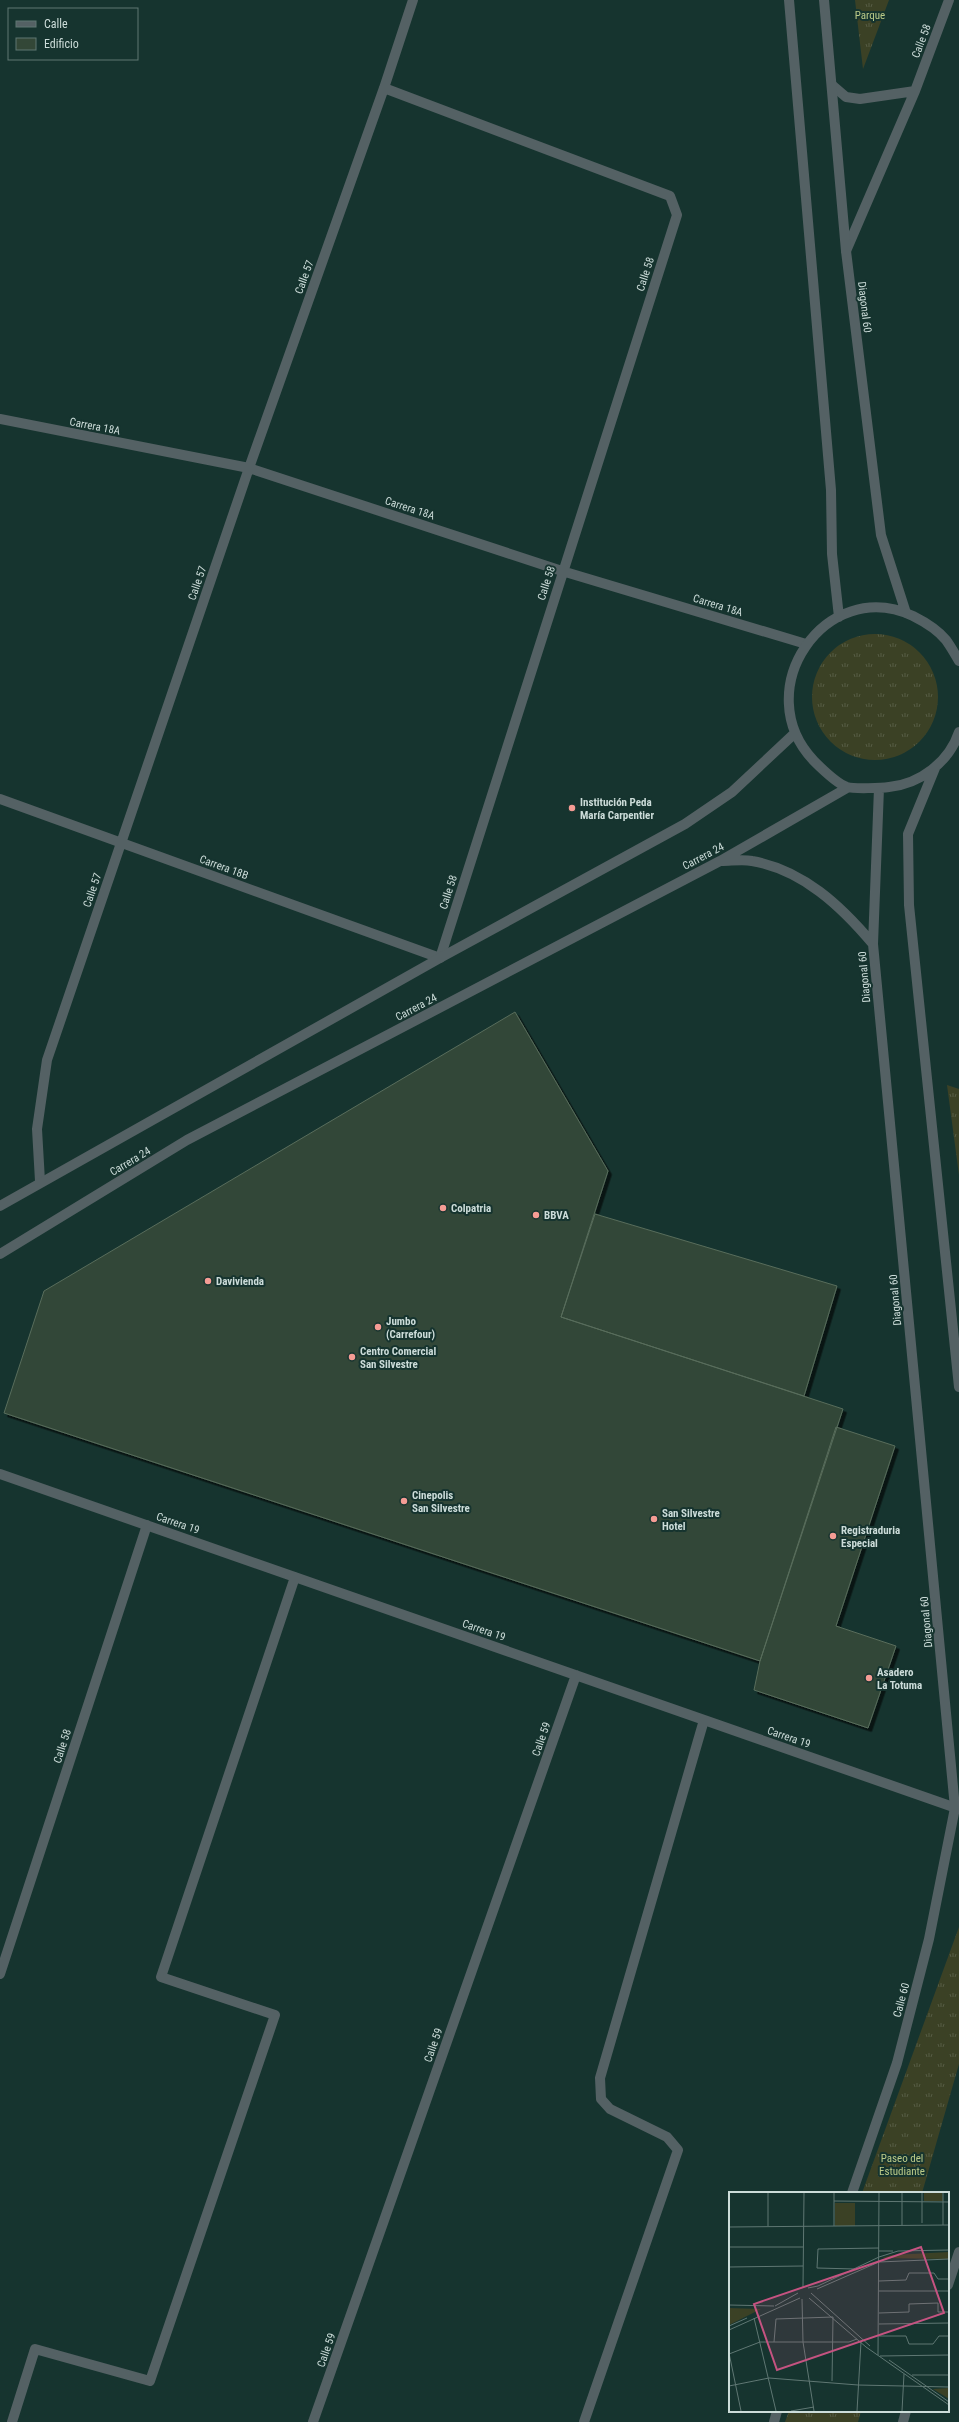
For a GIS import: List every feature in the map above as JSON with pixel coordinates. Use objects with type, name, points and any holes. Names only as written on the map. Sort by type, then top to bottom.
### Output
[{"type":"street","name":"Calle 57","points":[[40,1181],[37,1129],[47,1060],[249,468],[384,88],[413,0]]},
{"type":"street","points":[[789,0],[831,490],[832,554],[839,617]]},
{"type":"street","name":"Diagonal 60","points":[[824,0],[846,251],[881,535],[906,613]]},
{"type":"street","name":"Calle 58","points":[[846,251],[915,91],[950,0]]},
{"type":"street","points":[[832,85],[846,97],[860,99],[915,91]]},
{"type":"street","name":"Calle 58","points":[[384,88],[670,196],[677,215],[440,958]]},
{"type":"street","name":"Carrera 18A","points":[[0,419],[249,468],[562,572],[806,644]]},
{"type":"street","points":[[935,768],[917,779],[899,786],[879,788],[847,788],[821,768],[804,751],[795,733],[787,700],[792,670],[806,644],[821,628],[839,617],[860,610],[883,608],[906,613],[928,623],[946,640],[959,661]]},
{"type":"street","points":[[959,732],[956,742],[935,768],[908,834],[909,905],[956,1328],[959,1387]]},
{"type":"street","points":[[0,1206],[40,1181],[440,958],[685,824],[732,792],[795,733]]},
{"type":"street","name":"Carrera 24","points":[[0,1254],[187,1140],[720,861],[847,788]]},
{"type":"street","name":"Diagonal 60","points":[[879,788],[873,944],[957,1808]]},
{"type":"street","name":"Carrera 18B","points":[[0,799],[440,958]]},
{"type":"street","points":[[720,861],[752,860],[787,873],[820,890],[849,915],[873,944]]},
{"type":"street","name":"Carrera 19","points":[[0,1474],[957,1808]]},
{"type":"street","name":"Calle 58","points":[[0,1974],[147,1525]]},
{"type":"street","points":[[12,2422],[35,2349],[150,2381],[273,2022],[275,2015],[161,1977],[294,1577]]},
{"type":"street","name":"Calle 59","points":[[313,2422],[576,1675]]},
{"type":"street","points":[[584,2422],[678,2150],[668,2137],[610,2109],[601,2099],[600,2078],[704,1720]]},
{"type":"street","name":"Calle 60","points":[[852,2192],[896,2063],[929,1939],[957,1808]]},
{"type":"street","points":[[949,2282],[959,2252]]},
{"type":"street","points":[[774,2422],[777,2412]]},
{"type":"street","points":[[903,2422],[906,2412]]},
{"type":"green space","name":"Parque","points":[[855,0],[889,0],[863,69]]},
{"type":"green space","points":[[875,634],[887,635],[899,639],[910,645],[923,657],[933,673],[937,685],[937,709],[933,721],[927,732],[915,745],[899,755],[887,759],[875,760],[863,759],[851,755],[840,749],[827,737],[817,721],[813,709],[812,697],[813,685],[817,673],[823,662],[835,649],[851,639],[863,635]]},
{"type":"green space","points":[[947,1085],[959,1089],[959,1175]]},
{"type":"green space","name":"Paseo del Estudiante","points":[[959,1927],[959,2064],[922,2192],[862,2192]]},
{"type":"green space","points":[[789,2412],[861,2412],[858,2422],[785,2422]]},
{"type":"building","name":"Centro Comercial San Silvestre","points":[[515,1012],[608,1171],[561,1317],[843,1409],[760,1661],[4,1413],[44,1291]]},
{"type":"building","points":[[595,1214],[837,1286],[804,1396],[561,1317]]},
{"type":"building","name":"Registraduria Especial","points":[[836,1427],[895,1446],[836,1626],[896,1646],[868,1728],[754,1690],[760,1661]]},
{"type":"place","name":"Institución Peda María Carpentier","points":[[572,808]]},
{"type":"place","name":"Colpatria","points":[[443,1208]]},
{"type":"place","name":"BBVA","points":[[536,1215]]},
{"type":"place","name":"Davivienda","points":[[208,1281]]},
{"type":"place","name":"Jumbo (Carrefour)","points":[[378,1327]]},
{"type":"place","name":"Centro Comercial San Silvestre","points":[[352,1357]]},
{"type":"place","name":"Cinepolis San Silvestre","points":[[404,1501]]},
{"type":"place","name":"San Silvestre Hotel","points":[[654,1519]]},
{"type":"place","name":"Registraduria Especial","points":[[833,1536]]},
{"type":"place","name":"Asadero La Totuma","points":[[869,1678]]}]
